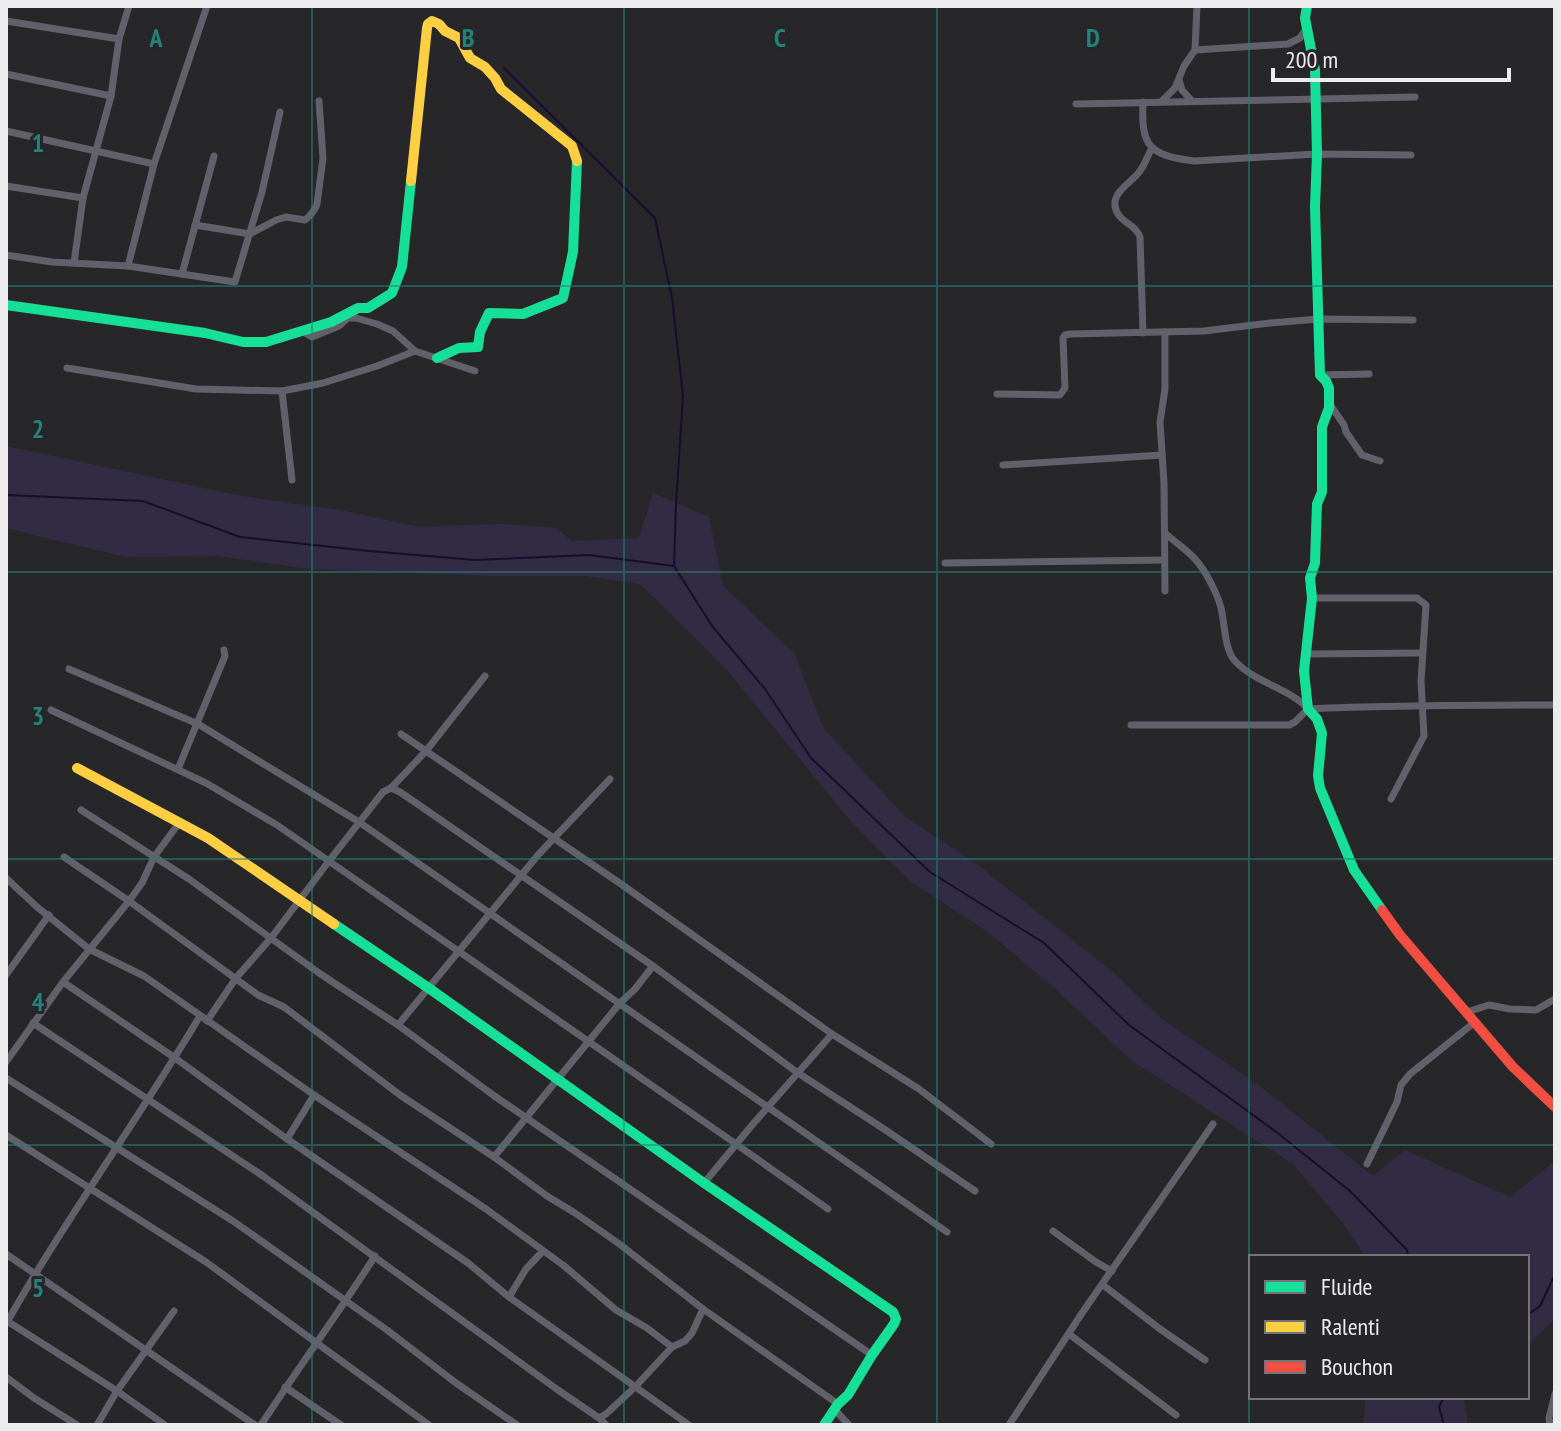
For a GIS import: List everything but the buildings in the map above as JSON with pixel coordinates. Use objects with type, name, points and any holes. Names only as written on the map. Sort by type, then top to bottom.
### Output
[{"type":"street","points":[[74,263],[83,198],[111,96],[119,39],[129,6]]},
{"type":"street","points":[[128,266],[154,164],[207,6]]},
{"type":"street","points":[[1162,101],[1171,94],[1195,50],[1197,6]]},
{"type":"street","points":[[1307,6],[1305,18],[1315,70],[1316,98],[1315,207],[1320,375],[1329,388],[1329,403],[1322,427],[1322,492],[1317,504],[1315,563],[1310,578],[1312,598],[1305,654],[1308,709]]},
{"type":"street","points":[[6,21],[119,39]]},
{"type":"street","points":[[6,305],[205,333],[243,342],[266,342],[331,322],[358,308],[368,308],[392,293],[402,267],[427,28],[432,21],[459,38],[470,58],[485,67],[501,89],[572,146],[577,157],[578,176],[573,252],[563,298],[523,314],[489,313],[480,332],[478,347],[459,348],[437,358]]},
{"type":"street","points":[[1195,50],[1288,44],[1300,38],[1307,27]]},
{"type":"street","points":[[6,74],[111,96]]},
{"type":"street","points":[[1179,80],[1182,90],[1192,101]]},
{"type":"street","points":[[1076,104],[1415,97]]},
{"type":"street","points":[[195,225],[250,234],[286,217],[305,220],[315,210],[323,158],[319,101]]},
{"type":"street","points":[[1143,102],[1144,135],[1152,148],[1194,161],[1317,154],[1411,155]]},
{"type":"street","points":[[6,255],[128,266],[235,282],[262,192],[280,112]]},
{"type":"street","points":[[6,131],[154,164]]},
{"type":"street","points":[[1143,333],[1139,232],[1119,216],[1116,206],[1118,193],[1139,172],[1152,148]]},
{"type":"street","points":[[182,274],[214,156]]},
{"type":"street","points":[[6,186],[83,198]]},
{"type":"street","points":[[303,332],[312,337],[339,326],[348,318],[356,318],[388,328],[415,351],[475,371]]},
{"type":"street","points":[[997,394],[1060,395],[1065,388],[1065,335],[1204,331],[1319,319],[1413,320]]},
{"type":"street","points":[[1165,332],[1165,389],[1160,422],[1165,591]]},
{"type":"street","points":[[67,368],[196,389],[282,391],[323,383],[415,351]]},
{"type":"street","points":[[1320,375],[1369,374]]},
{"type":"street","points":[[282,391],[292,480]]},
{"type":"street","points":[[1329,403],[1362,455],[1380,461]]},
{"type":"street","points":[[1003,465],[1162,455]]},
{"type":"street","points":[[1165,533],[1202,569],[1222,611],[1226,637],[1235,661],[1263,682],[1300,700],[1317,719],[1322,733],[1318,783],[1354,870],[1400,935],[1513,1067],[1555,1107]]},
{"type":"street","points":[[945,563],[1164,560]]},
{"type":"street","points":[[1312,598],[1417,598],[1426,605],[1422,653],[1423,740],[1391,799]]},
{"type":"street","points":[[178,769],[225,656],[224,650]]},
{"type":"street","points":[[1305,654],[1422,653]]},
{"type":"street","points":[[69,669],[198,724],[359,822],[947,1232]]},
{"type":"street","points":[[165,1425],[117,1391],[7,1323],[90,1188],[204,1018],[271,938],[383,792],[391,788],[426,751],[485,676]]},
{"type":"street","points":[[1131,725],[1289,725],[1308,709],[1421,704],[1555,705]]},
{"type":"street","points":[[51,710],[206,783],[277,825],[828,1209]]},
{"type":"street","points":[[401,734],[682,926],[832,1034],[919,1089],[991,1144]]},
{"type":"street","points":[[77,768],[245,862],[893,1312],[896,1319],[894,1324],[848,1395],[824,1425]]},
{"type":"street","points":[[398,1025],[553,837],[610,779]]},
{"type":"street","points":[[391,788],[653,966],[798,1073],[975,1191]]},
{"type":"street","points":[[81,810],[398,1025],[525,1117],[872,1355]]},
{"type":"street","points":[[6,1062],[63,982],[129,901],[142,883],[154,857],[179,823]]},
{"type":"street","points":[[64,857],[258,995],[284,1007],[400,1095],[618,1243],[837,1407],[849,1425]]},
{"type":"street","points":[[7,880],[89,949],[144,976],[314,1095],[486,1209],[563,1265],[616,1310],[672,1347]]},
{"type":"street","points":[[6,975],[49,915]]},
{"type":"street","points":[[494,1157],[653,966]]},
{"type":"street","points":[[63,982],[468,1263],[509,1297],[689,1425]]},
{"type":"street","points":[[1467,1012],[1489,1005],[1536,1010],[1555,999]]},
{"type":"street","points":[[1367,1164],[1397,1102],[1401,1085],[1410,1074],[1475,1022]]},
{"type":"street","points":[[33,1023],[263,1176],[606,1425]]},
{"type":"street","points":[[704,1183],[832,1034]]},
{"type":"street","points":[[6,1078],[233,1221],[517,1425]]},
{"type":"street","points":[[287,1139],[314,1095]]},
{"type":"street","points":[[1009,1425],[1213,1124]]},
{"type":"street","points":[[6,1135],[206,1262],[429,1425]]},
{"type":"street","points":[[1053,1231],[1112,1271]]},
{"type":"street","points":[[509,1297],[526,1269],[542,1252]]},
{"type":"street","points":[[6,1254],[258,1425],[375,1256]]},
{"type":"street","points":[[1103,1285],[1205,1360]]},
{"type":"street","points":[[599,1418],[636,1386],[672,1347],[685,1341],[703,1309]]},
{"type":"street","points":[[97,1425],[117,1391],[174,1311]]},
{"type":"street","points":[[1069,1334],[1176,1415]]},
{"type":"street","points":[[6,1377],[77,1425]]},
{"type":"street","points":[[285,1387],[341,1425]]},
{"type":"street","points":[[1550,1425],[1555,1394]]},
{"type":"shaded area","points":[[6,446],[242,496],[340,510],[420,527],[498,524],[556,528],[572,541],[639,538],[653,493],[709,517],[723,586],[794,653],[823,727],[905,817],[974,862],[1114,973],[1162,1019],[1261,1087],[1373,1176],[1405,1150],[1510,1197],[1555,1161],[1555,1318],[1529,1345],[1529,1255],[1365,1255],[1342,1222],[1293,1164],[1131,1060],[1052,986],[988,932],[909,880],[849,819],[727,670],[640,584],[586,576],[309,569],[217,556],[125,557],[6,528]]},
{"type":"shaded area","points":[[1366,1399],[1465,1399],[1468,1425],[1363,1425]]},
{"type":"waterway","points":[[504,68],[655,218],[672,298],[683,396],[674,566]]},
{"type":"waterway","points":[[6,495],[143,501],[240,537],[369,551],[475,560],[589,555],[674,566],[712,626],[765,689],[811,758],[930,872],[1044,943],[1129,1025],[1275,1131],[1350,1191],[1407,1250],[1408,1255]]},
{"type":"waterway","points":[[1529,1314],[1540,1306],[1555,1274]]},
{"type":"waterway","points":[[1443,1399],[1439,1407],[1444,1425]]},
{"type":"traffic: fast","points":[[1307,6],[1305,18],[1315,70],[1320,375],[1329,388],[1329,408],[1322,427],[1322,492],[1317,504],[1315,563],[1310,578],[1312,598],[1304,671],[1308,709],[1317,719],[1322,733],[1318,776],[1320,788],[1354,870],[1382,910]]},
{"type":"traffic: fast","points":[[437,358],[459,348],[478,347],[480,332],[489,313],[523,314],[563,298],[573,252],[577,161]]},
{"type":"traffic: fast","points":[[6,305],[205,333],[243,342],[266,342],[331,322],[358,308],[368,308],[392,293],[402,267],[411,181]]},
{"type":"traffic: fast","points":[[334,924],[893,1312],[896,1319],[894,1324],[848,1395],[824,1425]]},
{"type":"traffic: slow","points":[[411,181],[427,28],[432,21],[459,38],[470,58],[485,67],[501,89],[572,146],[577,161]]},
{"type":"traffic: slow","points":[[77,768],[208,838],[334,924]]},
{"type":"traffic: jam","points":[[1382,910],[1513,1067],[1555,1107]]}]
